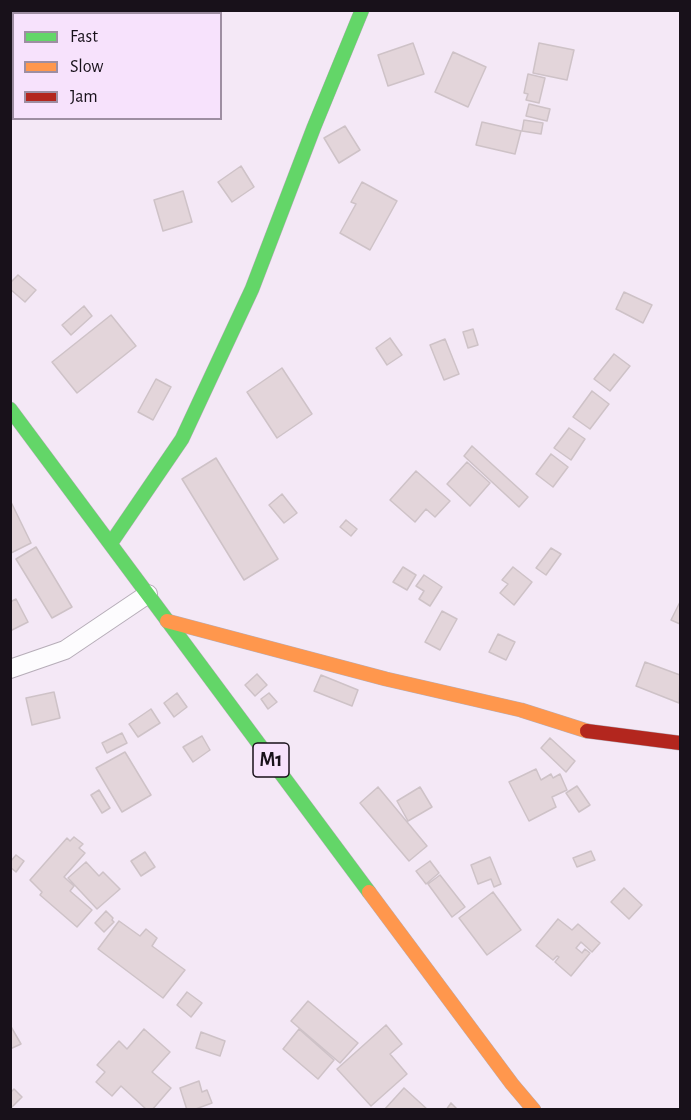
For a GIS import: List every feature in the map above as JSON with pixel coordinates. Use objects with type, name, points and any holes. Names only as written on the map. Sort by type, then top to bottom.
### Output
[{"type":"main road","points":[[111,543],[182,440],[252,289],[314,127],[363,10]]},
{"type":"main road","name":"M1","points":[[10,409],[512,1084],[534,1110]]},
{"type":"main road","points":[[167,621],[386,679],[521,710],[589,732],[681,743]]},
{"type":"street","points":[[10,669],[65,650],[148,594]]},
{"type":"building","points":[[10,10],[28,10],[29,12],[12,12],[12,45],[10,46]]},
{"type":"building","points":[[413,43],[424,74],[388,86],[378,55]]},
{"type":"building","points":[[539,43],[574,50],[567,80],[533,73]]},
{"type":"building","points":[[453,52],[486,67],[468,107],[435,92]]},
{"type":"building","points":[[528,74],[545,78],[539,103],[526,100],[528,94],[524,93]]},
{"type":"building","points":[[529,104],[550,109],[547,121],[526,116]]},
{"type":"building","points":[[524,120],[543,123],[541,134],[522,131]]},
{"type":"building","points":[[482,122],[521,131],[515,154],[476,145]]},
{"type":"building","points":[[345,126],[360,150],[339,163],[324,138]]},
{"type":"building","points":[[241,166],[254,187],[232,202],[218,182]]},
{"type":"building","points":[[362,182],[397,201],[370,250],[340,233],[356,204],[351,202]]},
{"type":"building","points":[[183,191],[192,222],[163,231],[154,200]]},
{"type":"building","points":[[18,275],[36,290],[25,302],[10,289],[10,283]]},
{"type":"building","points":[[624,292],[652,305],[643,323],[616,309]]},
{"type":"building","points":[[84,306],[92,316],[71,335],[62,325]]},
{"type":"building","points":[[111,315],[136,346],[77,393],[52,362]]},
{"type":"building","points":[[473,329],[478,345],[468,348],[463,332]]},
{"type":"building","points":[[390,338],[402,355],[387,365],[376,348]]},
{"type":"building","points":[[445,339],[459,374],[444,380],[430,345]]},
{"type":"building","points":[[614,354],[630,366],[610,391],[594,379]]},
{"type":"building","points":[[282,368],[312,414],[277,438],[247,392]]},
{"type":"building","points":[[156,379],[171,387],[153,420],[138,412]]},
{"type":"building","points":[[592,391],[609,404],[590,429],[573,417]]},
{"type":"building","points":[[569,428],[585,439],[571,460],[554,448]]},
{"type":"building","points":[[472,446],[528,497],[519,507],[464,456]]},
{"type":"building","points":[[551,454],[568,467],[553,487],[536,474]]},
{"type":"building","points":[[216,458],[278,559],[244,580],[182,479]]},
{"type":"building","points":[[467,462],[490,483],[470,506],[447,484]]},
{"type":"building","points":[[416,471],[450,501],[435,517],[426,509],[415,522],[390,500]]},
{"type":"building","points":[[282,494],[297,513],[284,523],[269,505]]},
{"type":"building","points":[[10,500],[31,543],[11,553],[10,552]]},
{"type":"building","points":[[346,520],[357,529],[351,536],[340,527]]},
{"type":"building","points":[[36,547],[72,607],[52,618],[16,559]]},
{"type":"building","points":[[551,548],[561,554],[546,575],[536,568]]},
{"type":"building","points":[[403,567],[416,575],[407,590],[393,582]]},
{"type":"building","points":[[513,567],[532,582],[514,605],[500,593],[508,584],[502,580]]},
{"type":"building","points":[[424,575],[442,587],[430,606],[419,599],[424,591],[416,586]]},
{"type":"building","points":[[16,599],[28,622],[10,631],[10,602]]},
{"type":"building","points":[[680,602],[680,624],[671,620]]},
{"type":"building","points":[[442,611],[457,619],[440,650],[425,642]]},
{"type":"building","points":[[498,634],[515,642],[506,660],[489,652]]},
{"type":"building","points":[[645,662],[680,675],[679,703],[636,686]]},
{"type":"building","points":[[257,674],[267,685],[255,696],[245,685]]},
{"type":"building","points":[[321,675],[358,690],[352,706],[314,691]]},
{"type":"building","points":[[54,692],[60,718],[32,725],[26,698]]},
{"type":"building","points":[[177,693],[187,707],[174,717],[164,703]]},
{"type":"building","points":[[269,693],[277,702],[268,709],[261,699]]},
{"type":"building","points":[[151,709],[160,723],[138,737],[129,724]]},
{"type":"building","points":[[122,733],[127,743],[107,753],[102,743]]},
{"type":"building","points":[[202,736],[210,750],[193,762],[183,747]]},
{"type":"building","points":[[550,738],[575,761],[566,772],[541,748]]},
{"type":"building","points":[[125,752],[151,795],[122,812],[96,768]]},
{"type":"building","points":[[536,769],[541,780],[551,774],[553,778],[560,774],[567,790],[552,797],[556,807],[529,821],[509,782]]},
{"type":"building","points":[[577,786],[590,805],[579,812],[566,793]]},
{"type":"building","points":[[378,787],[427,846],[409,861],[360,803]]},
{"type":"building","points":[[420,787],[432,807],[408,821],[397,801]]},
{"type":"building","points":[[99,790],[110,808],[102,813],[91,795]]},
{"type":"building","points":[[74,837],[83,844],[79,848],[85,853],[64,877],[74,886],[70,891],[92,910],[77,927],[40,895],[42,892],[30,880],[67,838],[70,841]]},
{"type":"building","points":[[591,851],[595,860],[577,867],[573,858]]},
{"type":"building","points":[[145,852],[155,867],[141,876],[131,861]]},
{"type":"building","points":[[16,855],[24,861],[16,872],[10,867],[10,862]]},
{"type":"building","points":[[490,857],[501,884],[494,887],[491,879],[478,884],[471,865]]},
{"type":"building","points":[[430,861],[439,873],[426,884],[416,871]]},
{"type":"building","points":[[86,862],[99,876],[103,872],[120,889],[97,909],[68,878]]},
{"type":"building","points":[[440,875],[465,907],[452,917],[428,884]]},
{"type":"building","points":[[624,888],[642,905],[629,919],[611,902]]},
{"type":"building","points":[[493,892],[521,930],[487,955],[459,918]]},
{"type":"building","points":[[106,911],[114,922],[104,932],[95,923]]},
{"type":"building","points":[[558,919],[572,930],[578,924],[600,943],[592,952],[581,942],[576,948],[582,953],[585,949],[590,953],[571,976],[555,962],[559,957],[553,960],[536,946]]},
{"type":"building","points":[[119,921],[140,936],[146,929],[157,938],[152,946],[185,970],[163,998],[98,949]]},
{"type":"building","points":[[187,992],[202,1003],[191,1017],[177,1005]]},
{"type":"building","points":[[308,1001],[358,1043],[340,1063],[291,1021]]},
{"type":"building","points":[[10,1025],[21,1044],[10,1049]]},
{"type":"building","points":[[386,1025],[402,1044],[390,1054],[407,1074],[371,1106],[337,1069]]},
{"type":"building","points":[[144,1029],[170,1052],[152,1072],[171,1088],[152,1110],[147,1110],[121,1086],[112,1096],[96,1082],[105,1072],[97,1065],[119,1041],[127,1049]]},
{"type":"building","points":[[299,1029],[334,1060],[318,1079],[283,1049]]},
{"type":"building","points":[[201,1032],[225,1041],[220,1056],[196,1048]]},
{"type":"building","points":[[199,1081],[202,1092],[207,1090],[212,1103],[187,1110],[180,1088]]},
{"type":"building","points":[[404,1088],[428,1110],[384,1110]]},
{"type":"building","points":[[14,1089],[22,1097],[10,1109],[10,1093]]},
{"type":"building","points":[[451,1103],[458,1110],[446,1110]]},
{"type":"traffic: fast","points":[[111,543],[182,439],[252,289],[362,10]]},
{"type":"traffic: fast","points":[[10,409],[369,892]]},
{"type":"traffic: slow","points":[[167,621],[386,679],[521,710],[587,731]]},
{"type":"traffic: slow","points":[[369,892],[512,1084],[534,1110]]},
{"type":"traffic: jam","points":[[587,731],[680,743]]}]
